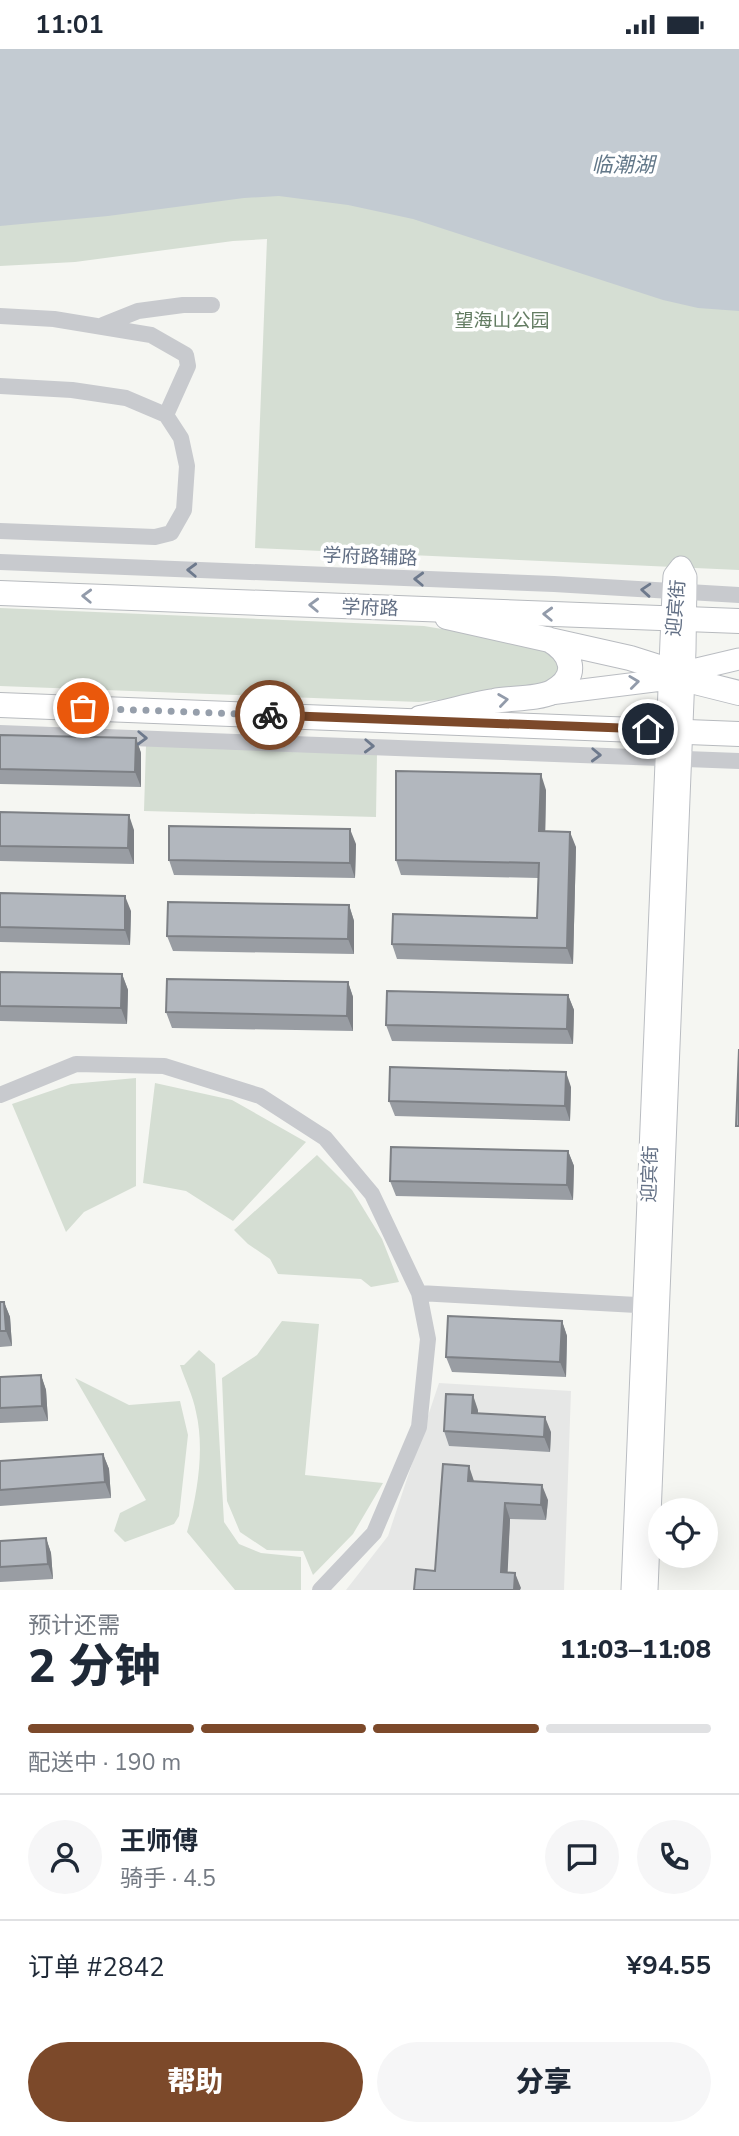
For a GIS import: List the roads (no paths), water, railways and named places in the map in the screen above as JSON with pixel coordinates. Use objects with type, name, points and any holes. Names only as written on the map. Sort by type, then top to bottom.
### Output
[{"type":"main road","name":"迎宾街","points":[[647,1590],[651,1306],[680,592]]},
{"type":"main road","name":"学府路","points":[[0,593],[739,621]]},
{"type":"main road","points":[[407,608],[630,658],[739,693]]},
{"type":"main road","points":[[545,638],[559,646],[571,666],[568,677],[550,694]]},
{"type":"main road","points":[[413,720],[494,701],[677,675],[739,659]]},
{"type":"main road","points":[[0,705],[739,734]]},
{"type":"main road","name":"迎宾街","points":[[632,1590],[651,1306]]},
{"type":"street","points":[[103,325],[138,310],[212,305]]},
{"type":"street","points":[[0,316],[103,325],[151,335],[186,355],[188,366],[166,415]]},
{"type":"street","points":[[0,386],[72,390],[126,398],[166,415],[181,438],[187,466],[184,510],[171,533],[155,537],[0,531]]},
{"type":"street","name":"学府路辅路","points":[[0,562],[554,584],[739,595]]},
{"type":"street","points":[[0,733],[739,761]]},
{"type":"street","points":[[0,1095],[76,1064],[164,1066],[260,1095],[325,1138],[372,1193],[419,1293],[428,1339],[419,1427],[374,1533],[320,1590]]},
{"type":"street","points":[[419,1293],[651,1306]]},
{"type":"water","name":"临潮湖","points":[[0,49],[739,49],[739,311],[698,308],[663,300],[413,219],[348,205],[279,196],[0,226]]},
{"type":"park label","name":"望海山公园","points":[[502,320]]}]
